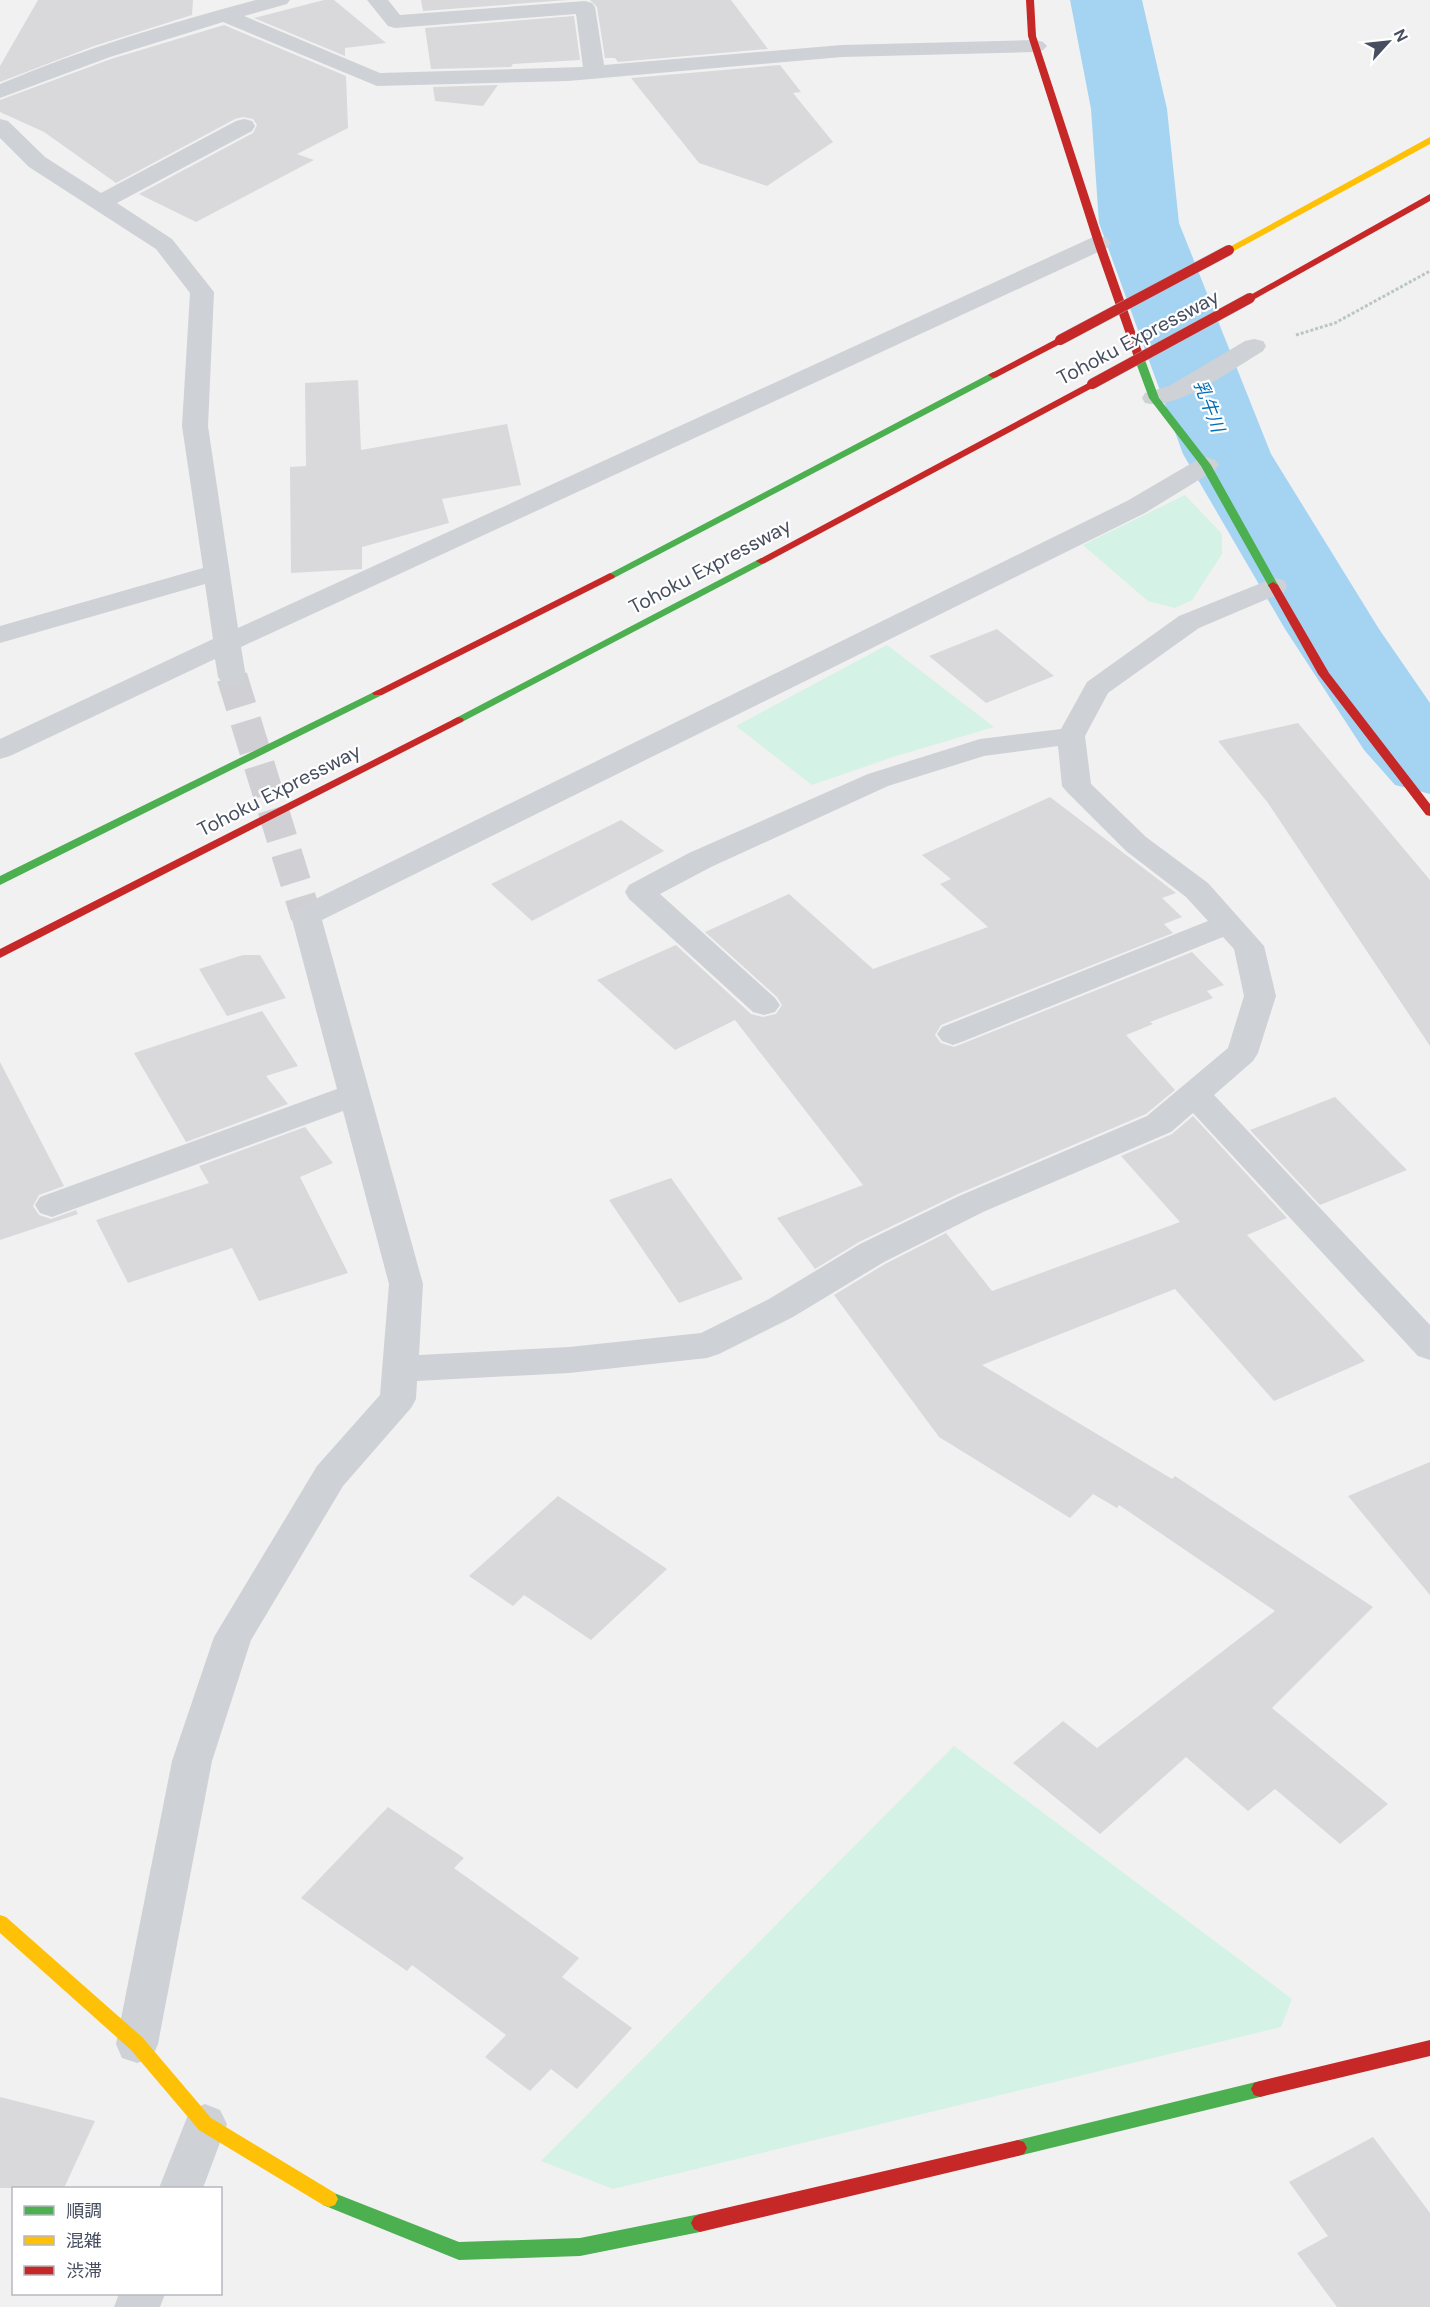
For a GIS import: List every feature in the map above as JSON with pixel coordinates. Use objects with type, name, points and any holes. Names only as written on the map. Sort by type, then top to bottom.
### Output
[{"type":"main road","points":[[1030,0],[1032,36],[1154,398],[1206,465],[1324,674],[1430,812]]},
{"type":"main road","name":"Tohoku Expressway","points":[[0,881],[569,598],[1060,340],[1430,140]]},
{"type":"main road","name":"Tohoku Expressway","points":[[0,954],[627,633],[1092,384],[1430,197]]},
{"type":"main road","points":[[0,1922],[137,2044],[205,2124],[320,2195],[459,2251],[580,2247],[768,2208],[1430,2048]]},
{"type":"street","points":[[0,92],[50,70],[224,15],[280,0]]},
{"type":"street","points":[[377,0],[395,22],[585,7],[595,73]]},
{"type":"street","points":[[224,15],[377,80],[595,73],[842,51],[1036,46]]},
{"type":"street","points":[[0,126],[37,162],[164,244],[202,292],[195,426],[232,677]]},
{"type":"street","points":[[100,202],[244,126]]},
{"type":"street","points":[[0,750],[1100,243]]},
{"type":"street","points":[[1154,398],[1178,391],[1254,346]]},
{"type":"street","points":[[137,2044],[192,1761],[233,1637],[330,1476],[398,1399],[406,1284],[306,916],[1136,507],[1206,465]]},
{"type":"street","points":[[0,635],[217,572]]},
{"type":"street","points":[[399,1368],[569,1360],[707,1345],[781,1308],[872,1253],[971,1204],[1159,1124],[1242,1053],[1260,996],[1249,945],[1197,890],[1136,844],[1077,786],[1071,736],[1097,688],[1189,622],[1274,586]]},
{"type":"street","points":[[764,1005],[640,892],[700,860],[878,780],[980,748],[1071,736]]},
{"type":"street","points":[[953,1034],[1228,924]]},
{"type":"street","points":[[1194,1094],[1430,1347]]},
{"type":"street","points":[[52,1205],[354,1095]]},
{"type":"street","points":[[181,2187],[205,2124]]},
{"type":"path","points":[[1254,346],[1335,323],[1430,271]]},
{"type":"green space","points":[[1185,495],[1222,534],[1222,554],[1192,600],[1175,608],[1148,601],[1083,545]]},
{"type":"green space","points":[[887,645],[994,727],[896,756],[812,785],[736,726]]},
{"type":"green space","points":[[954,1746],[1292,1999],[1281,2027],[613,2189],[541,2161]]},
{"type":"building","points":[[38,0],[193,0],[192,15],[94,46],[0,82],[0,66]]},
{"type":"building","points":[[324,0],[334,0],[386,43],[345,48],[345,56],[254,18]]},
{"type":"building","points":[[421,0],[568,0],[423,11]]},
{"type":"building","points":[[590,0],[731,0],[768,49],[618,62],[615,58],[605,58],[597,7]]},
{"type":"building","points":[[574,16],[580,60],[513,64],[511,67],[431,69],[425,28]]},
{"type":"building","points":[[224,25],[346,76],[348,128],[297,154],[314,160],[196,222],[139,194],[253,133],[257,125],[253,119],[243,117],[235,119],[116,183],[44,132],[0,112],[0,100],[111,59]]},
{"type":"building","points":[[780,65],[801,92],[793,93],[833,142],[767,186],[699,163],[631,78]]},
{"type":"building","points":[[498,85],[483,106],[435,101],[433,87]]},
{"type":"building","points":[[358,380],[361,450],[507,424],[521,485],[442,499],[449,523],[362,547],[362,569],[291,573],[290,467],[306,466],[305,383]]},
{"type":"building","points":[[997,629],[1054,676],[986,703],[929,656]]},
{"type":"building","points":[[1298,723],[1430,880],[1430,1046],[1268,803],[1218,741]]},
{"type":"building","points":[[1050,797],[1176,893],[1162,898],[1182,917],[1164,924],[1173,933],[941,1025],[935,1035],[941,1043],[954,1047],[1192,952],[1224,985],[1207,991],[1213,998],[1150,1022],[1153,1024],[1126,1035],[1175,1090],[1146,1114],[958,1194],[859,1242],[815,1269],[777,1218],[863,1185],[735,1020],[675,1050],[597,980],[676,945],[751,1014],[763,1017],[776,1014],[782,1005],[777,997],[705,932],[789,894],[873,969],[988,927],[940,884],[951,879],[922,855]]},
{"type":"building","points":[[621,820],[664,851],[532,921],[491,884]]},
{"type":"building","points":[[243,955],[260,955],[286,998],[227,1016],[199,969]]},
{"type":"building","points":[[262,1011],[298,1066],[266,1076],[288,1104],[186,1142],[134,1053]]},
{"type":"building","points":[[0,1062],[64,1186],[39,1195],[33,1206],[39,1215],[51,1219],[76,1210],[78,1214],[0,1240]]},
{"type":"building","points":[[1335,1097],[1407,1170],[1320,1205],[1250,1130]]},
{"type":"building","points":[[1193,1116],[1287,1218],[1247,1235],[1365,1361],[1274,1401],[1175,1289],[982,1365],[1172,1479],[1175,1476],[1373,1607],[1272,1708],[1388,1804],[1340,1844],[1275,1789],[1248,1811],[1186,1757],[1100,1834],[1013,1763],[1063,1721],[1097,1748],[1275,1611],[1119,1505],[1117,1508],[1093,1494],[1070,1518],[939,1437],[834,1295],[885,1264],[946,1233],[992,1291],[1180,1222],[1121,1156],[1172,1134]]},
{"type":"building","points":[[305,1127],[333,1163],[300,1177],[348,1273],[259,1301],[232,1248],[128,1283],[96,1220],[209,1183],[199,1166]]},
{"type":"building","points":[[671,1178],[743,1279],[679,1303],[609,1200]]},
{"type":"building","points":[[1430,1462],[1430,1595],[1348,1496]]},
{"type":"building","points":[[558,1496],[667,1569],[591,1640],[524,1595],[513,1606],[469,1576]]},
{"type":"building","points":[[388,1807],[464,1858],[454,1868],[579,1958],[562,1977],[632,2028],[577,2089],[551,2069],[530,2091],[485,2057],[506,2035],[412,1965],[407,1971],[301,1898]]},
{"type":"building","points":[[0,2097],[95,2121],[64,2187],[0,2188]]},
{"type":"building","points":[[1373,2137],[1430,2213],[1430,2307],[1337,2307],[1297,2253],[1328,2236],[1289,2182]]},
{"type":"waterway","name":"乳牛川","points":[[1106,0],[1129,109],[1139,223],[1227,454],[1332,629],[1399,729],[1430,764]]},
{"type":"tunnel","points":[[232,677],[306,916]]},
{"type":"traffic: fast","points":[[1140,360],[1154,398],[1206,465],[1273,585]]},
{"type":"traffic: fast","points":[[610,576],[993,375]]},
{"type":"traffic: fast","points":[[458,720],[761,561]]},
{"type":"traffic: fast","points":[[0,881],[378,693]]},
{"type":"traffic: fast","points":[[1018,2148],[1260,2089]]},
{"type":"traffic: fast","points":[[329,2199],[459,2251],[580,2247],[700,2223]]},
{"type":"traffic: slow","points":[[1229,250],[1430,140]]},
{"type":"traffic: slow","points":[[0,1922],[137,2044],[205,2124],[329,2199]]},
{"type":"traffic: jam","points":[[1030,0],[1032,36],[1099,243],[1140,360]]},
{"type":"traffic: jam","points":[[1250,298],[1430,197]]},
{"type":"traffic: jam","points":[[1060,340],[1229,250]]},
{"type":"traffic: jam","points":[[1092,384],[1250,298]]},
{"type":"traffic: jam","points":[[993,375],[1060,340]]},
{"type":"traffic: jam","points":[[761,561],[1092,384]]},
{"type":"traffic: jam","points":[[378,693],[610,576]]},
{"type":"traffic: jam","points":[[1273,585],[1324,674],[1430,812]]},
{"type":"traffic: jam","points":[[0,954],[458,720]]},
{"type":"traffic: jam","points":[[1260,2089],[1430,2048]]},
{"type":"traffic: jam","points":[[700,2223],[1018,2148]]}]
